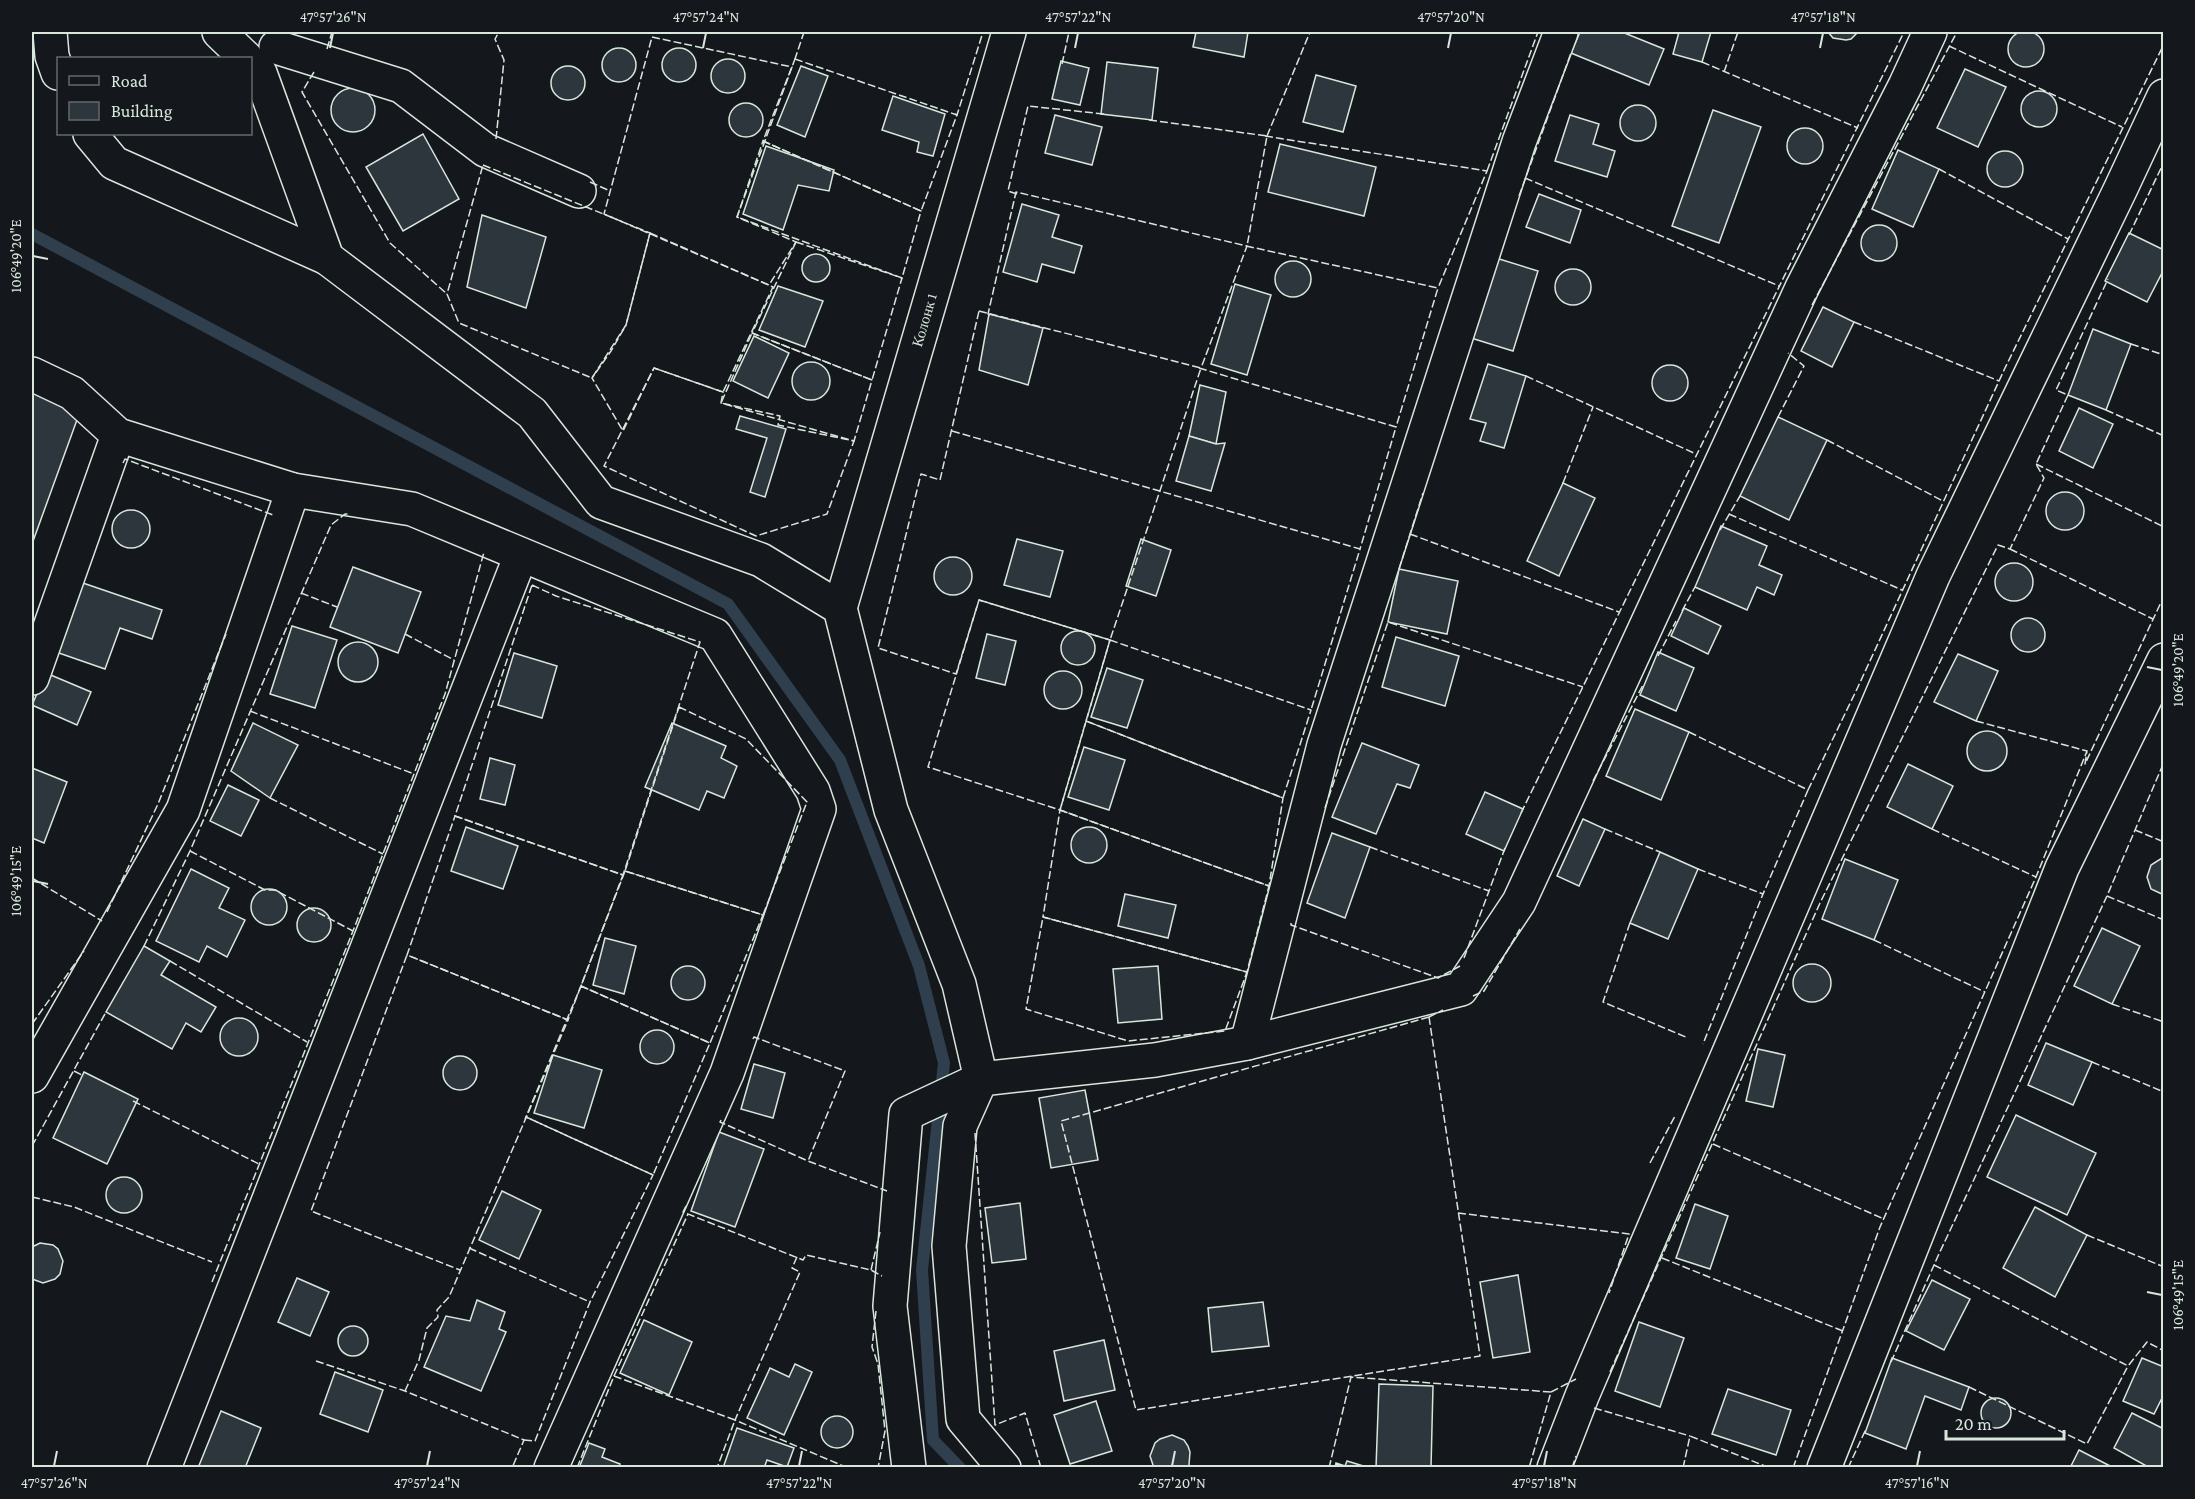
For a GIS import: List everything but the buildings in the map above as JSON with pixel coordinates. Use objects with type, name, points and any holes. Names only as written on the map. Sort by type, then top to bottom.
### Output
[{"type":"street","points":[[50,32],[52,56],[57,70]]},
{"type":"street","points":[[219,32],[263,55],[401,86],[486,150],[579,191]]},
{"type":"street","name":"Колонк 1","points":[[840,608],[1010,32]]},
{"type":"street","points":[[1247,1043],[1324,746],[1519,142],[1561,32]]},
{"type":"street","points":[[909,1467],[890,1306],[906,1114],[970,1084],[1155,1060],[1247,1043],[1461,989],[1519,902],[1797,298],[1930,32]]},
{"type":"street","points":[[263,55],[327,258]]},
{"type":"street","points":[[1554,1467],[1933,576],[2111,209],[2163,96]]},
{"type":"street","points":[[91,135],[114,163],[327,258],[531,413],[601,502],[761,560],[840,608],[891,810],[959,984],[970,1084],[960,1126],[949,1245],[963,1419],[1004,1467]]},
{"type":"street","points":[[32,374],[72,393],[117,435],[293,490],[412,509],[715,635],[813,791],[819,808],[727,1073],[552,1467]]},
{"type":"street","points":[[32,678],[117,435]]},
{"type":"street","points":[[32,1076],[183,810],[293,490]]},
{"type":"street","points":[[164,1467],[521,555]]},
{"type":"street","points":[[1824,1467],[2062,868],[2163,660]]},
{"type":"waterway","points":[[32,234],[728,604],[840,760],[919,966],[944,1063],[922,1270],[933,1440],[960,1468]]},
{"type":"fence","points":[[327,49],[332,32]]},
{"type":"fence","points":[[496,139],[504,60],[495,39],[499,32]]},
{"type":"fence","points":[[796,59],[804,32]]},
{"type":"fence","points":[[955,114],[957,115],[983,32]]},
{"type":"fence","points":[[1062,64],[1069,32]]},
{"type":"fence","points":[[1267,136],[1310,32]]},
{"type":"fence","points":[[1487,171],[1538,32]]},
{"type":"fence","points":[[1724,72],[1738,32]]},
{"type":"fence","points":[[1521,813],[1904,32]]},
{"type":"fence","points":[[1812,305],[1957,32]]},
{"type":"fence","points":[[652,37],[792,67],[737,217],[796,242],[769,285],[604,214],[652,37]]},
{"type":"fence","points":[[1808,790],[2005,368],[2164,44]]},
{"type":"fence","points":[[1949,46],[2122,127]]},
{"type":"fence","points":[[1519,196],[1571,53]]},
{"type":"fence","points":[[795,59],[957,115],[921,211],[763,141],[795,59]]},
{"type":"fence","points":[[1702,62],[1858,128]]},
{"type":"fence","points":[[314,72],[302,92],[390,243],[447,294]]},
{"type":"fence","points":[[1017,194],[1008,191],[1028,106],[1104,114]]},
{"type":"fence","points":[[1149,120],[1267,136],[1247,246]]},
{"type":"fence","points":[[1265,136],[1487,171],[1438,288]]},
{"type":"fence","points":[[763,141],[921,211],[902,278],[737,217],[763,141]]},
{"type":"fence","points":[[2129,235],[2164,162]]},
{"type":"fence","points":[[483,165],[650,233],[626,325],[592,378],[459,323],[447,294],[483,165]]},
{"type":"fence","points":[[1939,169],[2068,239]]},
{"type":"fence","points":[[1525,178],[1779,286]]},
{"type":"fence","points":[[590,182],[610,191]]},
{"type":"fence","points":[[990,315],[988,314],[1016,192],[1247,246],[1201,368]]},
{"type":"fence","points":[[650,233],[773,287],[723,392],[654,368],[623,431],[592,378],[626,325],[650,233]]},
{"type":"fence","points":[[796,242],[902,278],[872,380],[752,333],[796,242]]},
{"type":"fence","points":[[1246,246],[1438,288],[1396,427]]},
{"type":"fence","points":[[1610,1372],[1820,903],[1998,545],[2010,549],[2044,478],[2036,464],[2068,395],[2056,390],[2108,279]]},
{"type":"fence","points":[[979,311],[1201,368],[1110,640],[979,600],[956,674],[878,648],[921,474],[940,480],[979,311]]},
{"type":"fence","points":[[1854,322],[1999,381]]},
{"type":"fence","points":[[752,333],[872,380],[854,441],[778,425],[780,416],[721,403],[752,333]]},
{"type":"fence","points":[[2131,344],[2164,355]]},
{"type":"fence","points":[[1778,417],[1804,366],[1788,353]]},
{"type":"fence","points":[[654,368],[723,392],[721,403],[854,441],[827,514],[756,536],[604,466],[654,368]]},
{"type":"fence","points":[[1199,368],[1396,427],[1360,549]]},
{"type":"fence","points":[[1526,376],[1696,454]]},
{"type":"fence","points":[[1563,483],[1593,407]]},
{"type":"fence","points":[[2106,410],[2164,436]]},
{"type":"fence","points":[[952,431],[1360,549],[1311,710]]},
{"type":"fence","points":[[1827,440],[1943,501]]},
{"type":"fence","points":[[123,463],[125,459],[273,515]]},
{"type":"fence","points":[[2036,464],[2164,527]]},
{"type":"fence","points":[[1399,569],[1423,493]]},
{"type":"fence","points":[[1720,530],[1740,496]]},
{"type":"fence","points":[[144,946],[190,851],[331,525],[345,514],[349,514]]},
{"type":"fence","points":[[1729,514],[1902,590]]},
{"type":"fence","points":[[1410,534],[1619,612]]},
{"type":"fence","points":[[2010,549],[2153,619]]},
{"type":"fence","points":[[212,1282],[445,694],[484,552]]},
{"type":"fence","points":[[532,585],[556,596],[700,642],[623,875],[455,816],[532,585]]},
{"type":"fence","points":[[1682,611],[1695,587]]},
{"type":"fence","points":[[301,593],[337,607]]},
{"type":"fence","points":[[1793,1468],[1880,1227],[2036,877],[2087,751],[2085,764],[2164,596]]},
{"type":"fence","points":[[979,600],[1110,640],[1060,810],[928,767],[979,600]]},
{"type":"fence","points":[[1658,656],[1676,621]]},
{"type":"fence","points":[[1325,808],[1388,622],[1583,687]]},
{"type":"fence","points":[[107,912],[158,804],[226,634]]},
{"type":"fence","points":[[405,634],[454,660]]},
{"type":"fence","points":[[1110,640],[1311,710],[1283,798],[1086,721],[1110,640]]},
{"type":"fence","points":[[1593,781],[1643,685]]},
{"type":"fence","points":[[679,707],[746,739],[807,802],[763,915],[625,871],[679,707]]},
{"type":"fence","points":[[250,711],[414,774]]},
{"type":"fence","points":[[1086,721],[1283,798],[1269,886],[1060,810],[1086,721]]},
{"type":"fence","points":[[1976,721],[2087,751]]},
{"type":"fence","points":[[1689,732],[1808,790],[1763,894]]},
{"type":"fence","points":[[1891,1362],[1938,1256],[2107,896],[2164,762]]},
{"type":"fence","points":[[270,798],[383,854]]},
{"type":"fence","points":[[1060,810],[1269,886],[1247,972],[1043,917],[1060,810]]},
{"type":"fence","points":[[455,816],[623,875],[568,1020],[407,955],[455,816]]},
{"type":"fence","points":[[1605,829],[1660,852]]},
{"type":"fence","points":[[1932,829],[2036,877]]},
{"type":"fence","points":[[2135,830],[2164,842]]},
{"type":"fence","points":[[1370,847],[1489,891]]},
{"type":"fence","points":[[1464,958],[1505,848]]},
{"type":"fence","points":[[190,851],[265,890],[275,890],[353,931]]},
{"type":"fence","points":[[1698,869],[1763,894],[1703,1044]]},
{"type":"fence","points":[[625,871],[763,915],[710,1043],[581,986],[625,871]]},
{"type":"fence","points":[[32,878],[102,921]]},
{"type":"fence","points":[[2107,896],[2164,920]]},
{"type":"fence","points":[[1043,917],[1247,972],[1225,1031],[1128,1041],[1026,1009],[1043,917]]},
{"type":"fence","points":[[1291,923],[1291,925],[1438,978],[1460,966]]},
{"type":"fence","points":[[1630,923],[1603,1002],[1688,1038]]},
{"type":"fence","points":[[1473,996],[1484,991],[1520,929]]},
{"type":"fence","points":[[1874,940],[1985,992]]},
{"type":"fence","points":[[32,1024],[84,951]]},
{"type":"fence","points":[[405,1391],[419,1360],[427,1328],[438,1317],[437,1310],[449,1297],[568,1020],[407,955],[311,1211],[460,1270]]},
{"type":"fence","points":[[170,961],[307,1042]]},
{"type":"fence","points":[[581,986],[710,1043],[653,1175],[526,1117],[581,986]]},
{"type":"fence","points":[[2112,1004],[2164,1022]]},
{"type":"fence","points":[[1429,1017],[1443,1010]]},
{"type":"fence","points":[[32,1146],[106,1012]]},
{"type":"fence","points":[[1429,1017],[1480,1356],[1136,1410],[1061,1121],[1429,1017]]},
{"type":"fence","points":[[753,1039],[754,1037],[845,1071],[808,1161]]},
{"type":"fence","points":[[2092,1062],[2164,1092]]},
{"type":"fence","points":[[74,1071],[84,1076]]},
{"type":"fence","points":[[133,1101],[259,1164]]},
{"type":"fence","points":[[1650,1163],[1675,1116]]},
{"type":"fence","points":[[524,1440],[535,1441],[590,1302],[653,1175],[526,1117],[525,1119]]},
{"type":"fence","points":[[721,1120],[720,1122],[808,1161],[887,1191]]},
{"type":"fence","points":[[975,1133],[995,1425],[1025,1413],[1041,1468]]},
{"type":"fence","points":[[1713,1144],[1884,1219]]},
{"type":"fence","points":[[32,1197],[74,1207],[212,1262]]},
{"type":"fence","points":[[686,1206],[683,1212],[803,1260],[806,1255],[871,1270],[882,1276]]},
{"type":"fence","points":[[1458,1213],[1629,1234],[1609,1293]]},
{"type":"fence","points":[[614,1376],[688,1214]]},
{"type":"fence","points":[[871,1270],[880,1232]]},
{"type":"fence","points":[[2087,1235],[2164,1267]]},
{"type":"fence","points":[[469,1248],[590,1302]]},
{"type":"fence","points":[[797,1257],[792,1268],[800,1272],[735,1420],[848,1468]]},
{"type":"fence","points":[[1662,1258],[1843,1331]]},
{"type":"fence","points":[[1934,1265],[2128,1366],[2147,1342],[2164,1351]]},
{"type":"fence","points":[[876,1311],[872,1347],[878,1364],[885,1431],[878,1468]]},
{"type":"fence","points":[[316,1361],[405,1391],[524,1440],[512,1468]]},
{"type":"fence","points":[[1969,1387],[2087,1444],[2128,1366]]},
{"type":"fence","points":[[577,1468],[614,1376],[735,1420],[717,1468]]},
{"type":"fence","points":[[1329,1468],[1351,1377],[1551,1392],[1529,1468]]},
{"type":"fence","points":[[1551,1392],[1576,1379]]},
{"type":"fence","points":[[1594,1408],[1690,1436]]},
{"type":"fence","points":[[1848,1468],[1866,1429]]},
{"type":"fence","points":[[1683,1468],[1690,1436],[1770,1468]]},
{"type":"fence","points":[[1572,1468],[1576,1456]]}]
